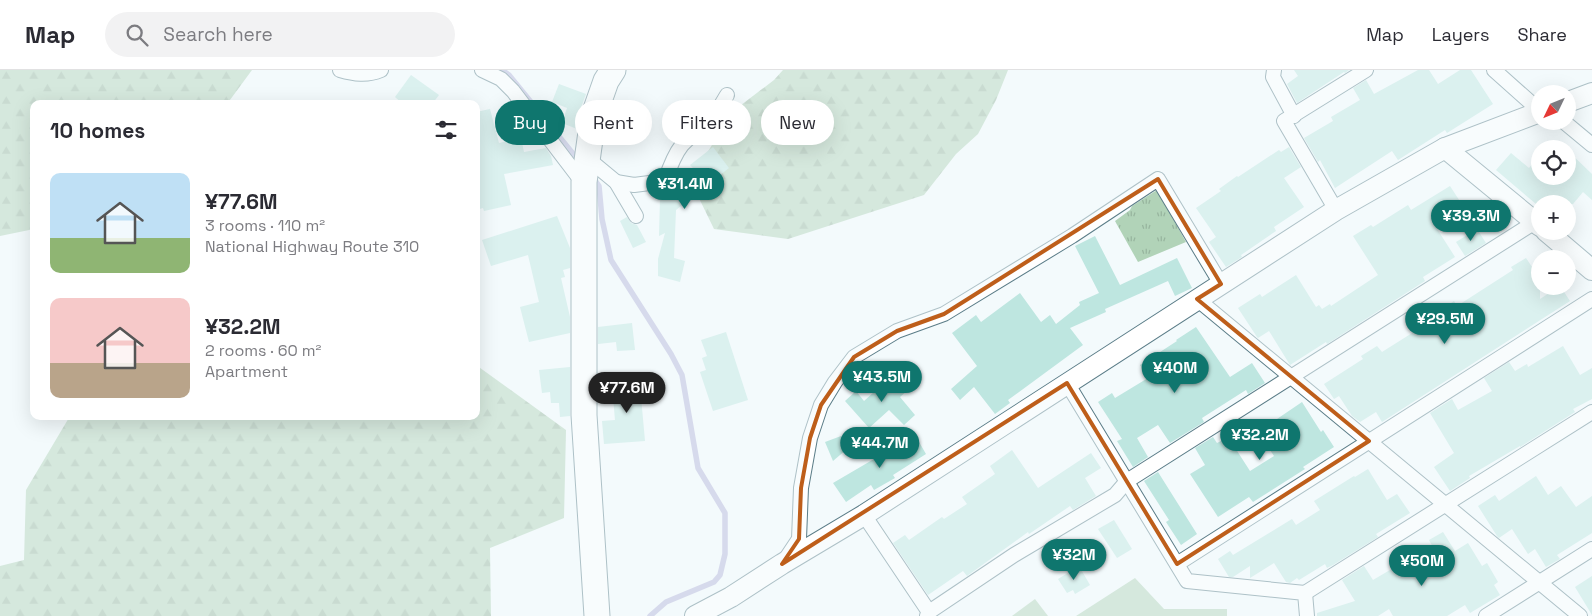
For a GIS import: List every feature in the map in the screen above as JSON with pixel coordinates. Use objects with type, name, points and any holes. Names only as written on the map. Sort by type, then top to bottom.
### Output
[{"type":"highway","points":[[598,616],[584,415],[586,171],[593,118],[606,81],[613,70]]},
{"type":"street","points":[[340,70],[360,74],[373,73],[380,70]]},
{"type":"street","points":[[482,70],[502,79],[586,171],[616,182],[634,185],[665,180],[680,148],[720,108],[727,95]]},
{"type":"street","points":[[1274,70],[1273,77],[1294,116]]},
{"type":"street","points":[[1336,210],[1284,122],[1366,70]]},
{"type":"street","points":[[1494,70],[1531,103]]},
{"type":"street","points":[[1576,99],[1592,93]]},
{"type":"street","points":[[695,616],[731,597],[864,515],[1336,210],[1445,148],[1531,115]]},
{"type":"street","points":[[1574,130],[1592,145]]},
{"type":"street","points":[[1445,148],[1531,218]]},
{"type":"street","points":[[782,564],[799,540],[801,488],[810,438],[821,405],[854,357],[897,331],[944,314],[1072,236],[1158,179],[1222,284]]},
{"type":"street","points":[[616,182],[636,216]]},
{"type":"street","points":[[864,515],[928,614],[1014,555],[1115,495],[1127,481],[1291,377],[1531,232]]},
{"type":"street","points":[[1557,240],[1592,270]]},
{"type":"street","points":[[1177,564],[1592,299]]},
{"type":"street","points":[[1197,300],[1580,616]]},
{"type":"street","points":[[1067,383],[1187,581],[1305,592],[1592,412]]},
{"type":"street","points":[[1486,616],[1592,549]]},
{"type":"street","points":[[1305,592],[1307,616]]},
{"type":"highlighted area","points":[[1158,179],[1221,284],[1197,299],[1369,441],[1177,564],[1067,383],[782,564],[799,539],[801,488],[810,438],[821,405],[854,357],[897,331],[944,314]]},
{"type":"green space","points":[[0,70],[252,70],[230,100],[30,100],[30,230],[0,236]]},
{"type":"green space","points":[[783,70],[1008,70],[996,100],[978,134],[956,154],[924,195],[788,239],[714,229],[696,192],[704,158],[712,145],[751,145],[751,100],[748,100],[774,80]]},
{"type":"green space","points":[[1157,190],[1186,242],[1138,262],[1115,221],[1130,210],[1132,206]]},
{"type":"green space","points":[[480,368],[566,430],[564,518],[490,548],[491,616],[0,616],[0,566],[24,560],[26,490],[68,420],[480,420]]},
{"type":"green space","points":[[1135,578],[1164,609],[1227,609],[1227,616],[1076,616]]},
{"type":"green space","points":[[1035,599],[1048,616],[1012,616]]},
{"type":"building","points":[[1294,70],[1349,70],[1297,103],[1287,84],[1298,76]]},
{"type":"building","points":[[1418,70],[1429,70],[1438,84],[1460,70],[1471,70],[1493,104],[1447,133],[1445,130],[1398,160],[1392,151],[1335,188],[1320,160],[1318,162],[1304,138],[1333,121],[1331,117],[1360,100],[1353,88],[1366,80],[1374,94]]},
{"type":"building","points":[[411,75],[439,95],[435,100],[398,100],[395,97]]},
{"type":"building","points":[[559,84],[586,94],[584,100],[575,100],[575,128],[565,124],[567,108],[565,107],[565,100],[553,100]]},
{"type":"building","points":[[490,109],[495,128],[495,145],[522,145],[524,152],[546,148],[551,156],[553,165],[504,174],[511,205],[484,211],[483,208],[480,209],[480,111]]},
{"type":"building","points":[[713,147],[729,168],[676,210],[674,258],[685,261],[680,282],[658,276],[658,259],[665,233],[659,236],[660,199],[687,200],[676,185],[695,170],[690,165]]},
{"type":"building","points":[[1289,147],[1301,167],[1284,178],[1304,207],[1274,227],[1276,231],[1226,267],[1209,242],[1216,237],[1196,208],[1221,191],[1219,189],[1237,176],[1279,150],[1281,152]]},
{"type":"building","points":[[1511,153],[1529,168],[1531,166],[1531,185],[1576,185],[1576,159],[1592,174],[1592,200],[1583,192],[1576,200],[1576,195],[1531,195],[1531,200],[1496,170]]},
{"type":"building","points":[[1450,186],[1463,206],[1434,224],[1455,257],[1423,277],[1425,281],[1327,344],[1326,342],[1290,365],[1269,331],[1257,337],[1238,308],[1260,294],[1262,297],[1296,275],[1316,307],[1319,305],[1322,309],[1330,304],[1331,306],[1378,275],[1353,236],[1371,225],[1373,227],[1408,205],[1411,210]]},
{"type":"building","points":[[557,216],[570,248],[570,268],[563,270],[565,277],[561,278],[570,317],[570,333],[529,342],[520,307],[539,302],[528,255],[491,266],[482,240]]},
{"type":"building","points":[[627,217],[631,223],[637,225],[646,242],[633,248],[620,221]]},
{"type":"building","points":[[1477,229],[1486,243],[1465,256],[1456,242]]},
{"type":"building","points":[[1095,236],[1120,285],[1177,258],[1192,288],[1175,296],[1168,281],[1105,309],[1106,312],[1070,328],[1083,345],[1008,400],[1010,403],[995,414],[974,387],[960,400],[951,389],[977,366],[952,333],[976,315],[981,322],[1020,293],[1041,322],[1050,315],[1056,324],[1080,305],[1079,302],[1099,293],[1075,246]]},
{"type":"building","points":[[1526,258],[1531,266],[1531,295],[1540,295],[1540,299],[1546,295],[1566,295],[1570,301],[1382,422],[1376,412],[1360,422],[1352,416],[1339,396],[1334,399],[1324,384],[1363,359],[1361,356],[1377,346],[1382,352],[1436,318],[1434,314],[1454,301],[1457,306],[1513,270],[1511,267]]},
{"type":"building","points":[[632,323],[635,350],[617,351],[616,342],[598,344],[598,327]]},
{"type":"building","points":[[1196,327],[1230,377],[1252,363],[1265,383],[1248,394],[1246,390],[1202,418],[1204,422],[1170,443],[1158,425],[1137,438],[1148,457],[1133,467],[1117,441],[1122,439],[1098,402],[1112,393],[1115,398],[1148,378],[1140,365]]},
{"type":"building","points":[[726,332],[748,400],[713,411],[700,372],[706,370],[702,358],[707,356],[701,340]]},
{"type":"building","points":[[1563,346],[1580,375],[1592,368],[1592,399],[1573,409],[1575,412],[1520,447],[1469,476],[1470,478],[1450,491],[1434,467],[1454,453],[1430,413],[1452,399],[1458,410],[1492,391],[1484,378],[1509,362],[1515,371],[1527,364],[1528,367]]},
{"type":"building","points":[[570,367],[570,416],[560,417],[559,403],[551,403],[550,392],[542,393],[539,370]]},
{"type":"building","points":[[894,374],[908,390],[900,397],[915,415],[904,425],[889,410],[869,428],[845,401],[856,391],[864,401]]},
{"type":"building","points":[[652,382],[653,397],[641,397],[645,441],[604,444],[602,421],[615,420],[612,385]]},
{"type":"building","points":[[1302,402],[1321,432],[1323,430],[1334,447],[1303,467],[1305,469],[1253,502],[1249,497],[1218,517],[1190,474],[1205,465],[1195,448],[1213,437],[1217,443],[1225,439],[1229,444],[1232,443],[1250,471],[1274,456],[1258,432]]},
{"type":"building","points":[[915,435],[926,454],[893,475],[895,478],[874,490],[871,485],[846,502],[833,483]]},
{"type":"building","points":[[841,436],[847,449],[833,461],[825,442]]},
{"type":"building","points":[[1012,450],[1038,488],[1091,453],[1101,468],[1085,478],[1096,496],[1073,510],[1070,506],[1029,534],[1028,532],[967,576],[963,571],[928,595],[893,543],[905,535],[909,540],[942,517],[944,519],[967,504],[962,497],[995,474],[990,466]]},
{"type":"building","points":[[1368,469],[1387,500],[1397,494],[1410,513],[1376,534],[1378,537],[1333,565],[1327,568],[1325,564],[1299,580],[1297,578],[1290,583],[1286,582],[1274,563],[1250,578],[1250,566],[1233,577],[1229,577],[1218,559],[1230,551],[1233,555],[1292,519],[1296,525],[1320,510],[1314,501]]},
{"type":"building","points":[[1158,472],[1197,534],[1181,545],[1166,522],[1169,520],[1144,481]]},
{"type":"building","points":[[1536,476],[1548,495],[1561,486],[1576,507],[1592,496],[1592,533],[1557,555],[1560,559],[1546,567],[1535,549],[1528,554],[1512,529],[1499,538],[1478,506],[1495,495],[1499,501]]},
{"type":"building","points":[[1114,520],[1132,549],[1117,558],[1098,529]]},
{"type":"building","points":[[1443,532],[1455,551],[1468,543],[1482,566],[1487,563],[1498,582],[1494,585],[1500,595],[1470,613],[1465,605],[1447,616],[1393,616],[1389,609],[1378,616],[1317,616],[1317,613],[1355,601],[1342,580],[1364,566],[1373,580],[1407,560],[1416,574],[1440,560],[1429,540]]},
{"type":"building","points":[[1079,566],[1090,585],[1075,594],[1073,590],[1067,593],[1058,579]]},
{"type":"building","points":[[1592,576],[1592,615],[1575,587]]},
{"type":"waterway","points":[[502,70],[509,75],[579,161]]},
{"type":"waterway","points":[[592,176],[599,186],[602,219],[611,260],[671,354],[682,375],[698,468],[725,513],[725,554],[720,575],[714,582],[666,602],[650,616]]}]
